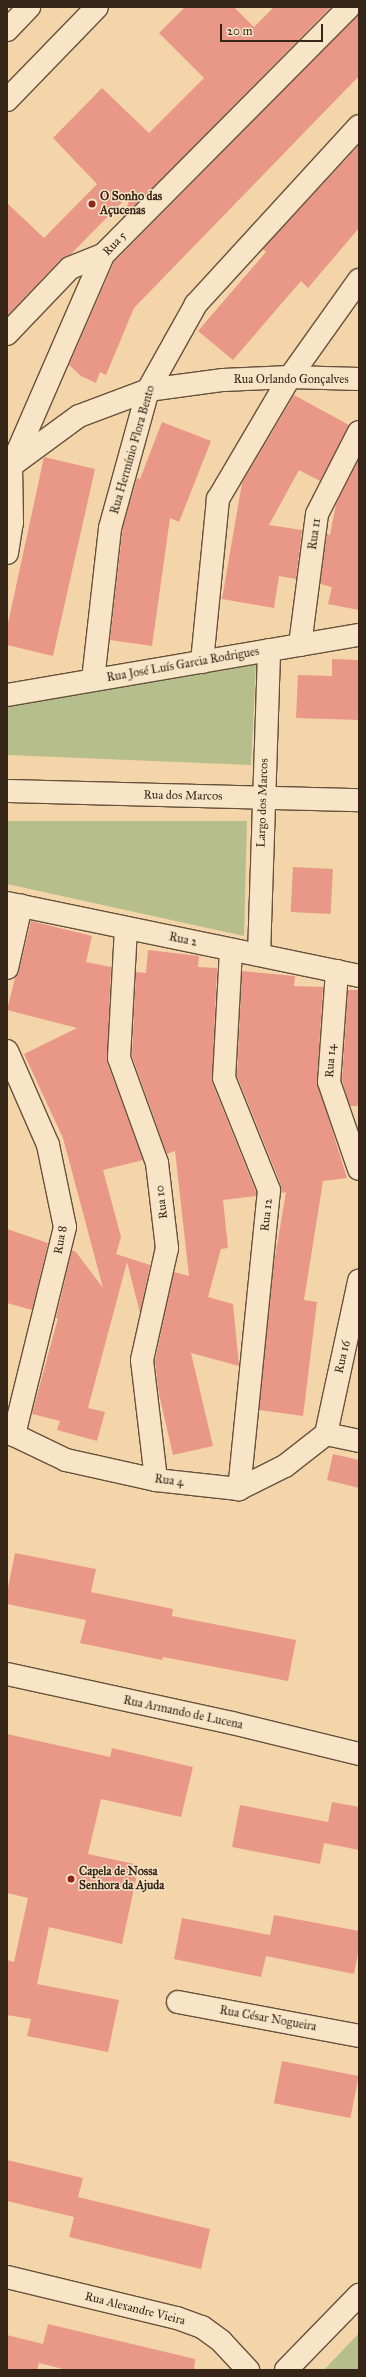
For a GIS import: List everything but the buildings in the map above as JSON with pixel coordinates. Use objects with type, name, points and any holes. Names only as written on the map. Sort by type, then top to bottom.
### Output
[{"type":"street","points":[[7,30],[29,7]]},
{"type":"street","points":[[7,100],[97,7]]},
{"type":"street","name":"Rua 5","points":[[7,553],[12,523],[9,468],[103,255],[349,7]]},
{"type":"street","name":"Rua Hermínio Flora Bento","points":[[93,680],[110,528],[148,390],[196,304],[359,126]]},
{"type":"street","points":[[7,334],[70,268],[103,255]]},
{"type":"street","points":[[202,662],[218,499],[290,378],[359,280]]},
{"type":"street","name":"Rua Orlando Gonçalves","points":[[9,468],[80,416],[148,390],[223,380],[290,378],[359,379]]},
{"type":"street","name":"Rua 11","points":[[300,645],[317,514],[359,432]]},
{"type":"street","name":"Rua José Luís Garcia Rodrigues","points":[[7,695],[359,635]]},
{"type":"street","name":"Largo dos Marcos","points":[[259,955],[269,650]]},
{"type":"street","name":"Rua dos Marcos","points":[[7,791],[359,800]]},
{"type":"street","points":[[7,968],[14,904]]},
{"type":"street","name":"Rua 2","points":[[14,904],[359,976]]},
{"type":"street","name":"Rua 10","points":[[126,928],[119,1058],[157,1164],[167,1248],[142,1360],[156,1480]]},
{"type":"street","name":"Rua 12","points":[[231,950],[224,1078],[269,1190],[239,1489]]},
{"type":"street","name":"Rua 14","points":[[337,971],[329,1082],[359,1169]]},
{"type":"street","name":"Rua 8","points":[[7,1051],[48,1145],[65,1227],[10,1431]]},
{"type":"street","name":"Rua 16","points":[[326,1434],[354,1329],[359,1281]]},
{"type":"street","name":"Rua 4","points":[[10,1431],[66,1460],[156,1480],[239,1489]]},
{"type":"street","points":[[239,1489],[285,1466],[326,1434],[359,1441]]},
{"type":"street","name":"Rua Armando de Lucena","points":[[7,1674],[232,1723],[359,1754]]},
{"type":"street","name":"Rua César Nogueira","points":[[178,2002],[359,2036]]},
{"type":"street","name":"Rua Alexandre Vieira","points":[[7,2277],[177,2318],[202,2327],[221,2341],[248,2370]]},
{"type":"street","points":[[286,2370],[359,2295]]},
{"type":"green space","points":[[256,664],[251,765],[7,755],[7,699]]},
{"type":"green space","points":[[7,821],[247,821],[244,936],[7,884]]},
{"type":"green space","points":[[359,2333],[359,2370],[324,2370]]},
{"type":"place","name":"O Sonho das Açucenas","points":[[92,204]]},
{"type":"place","name":"Capela de Nossa Senhora da Ajuda","points":[[71,1879]]}]
